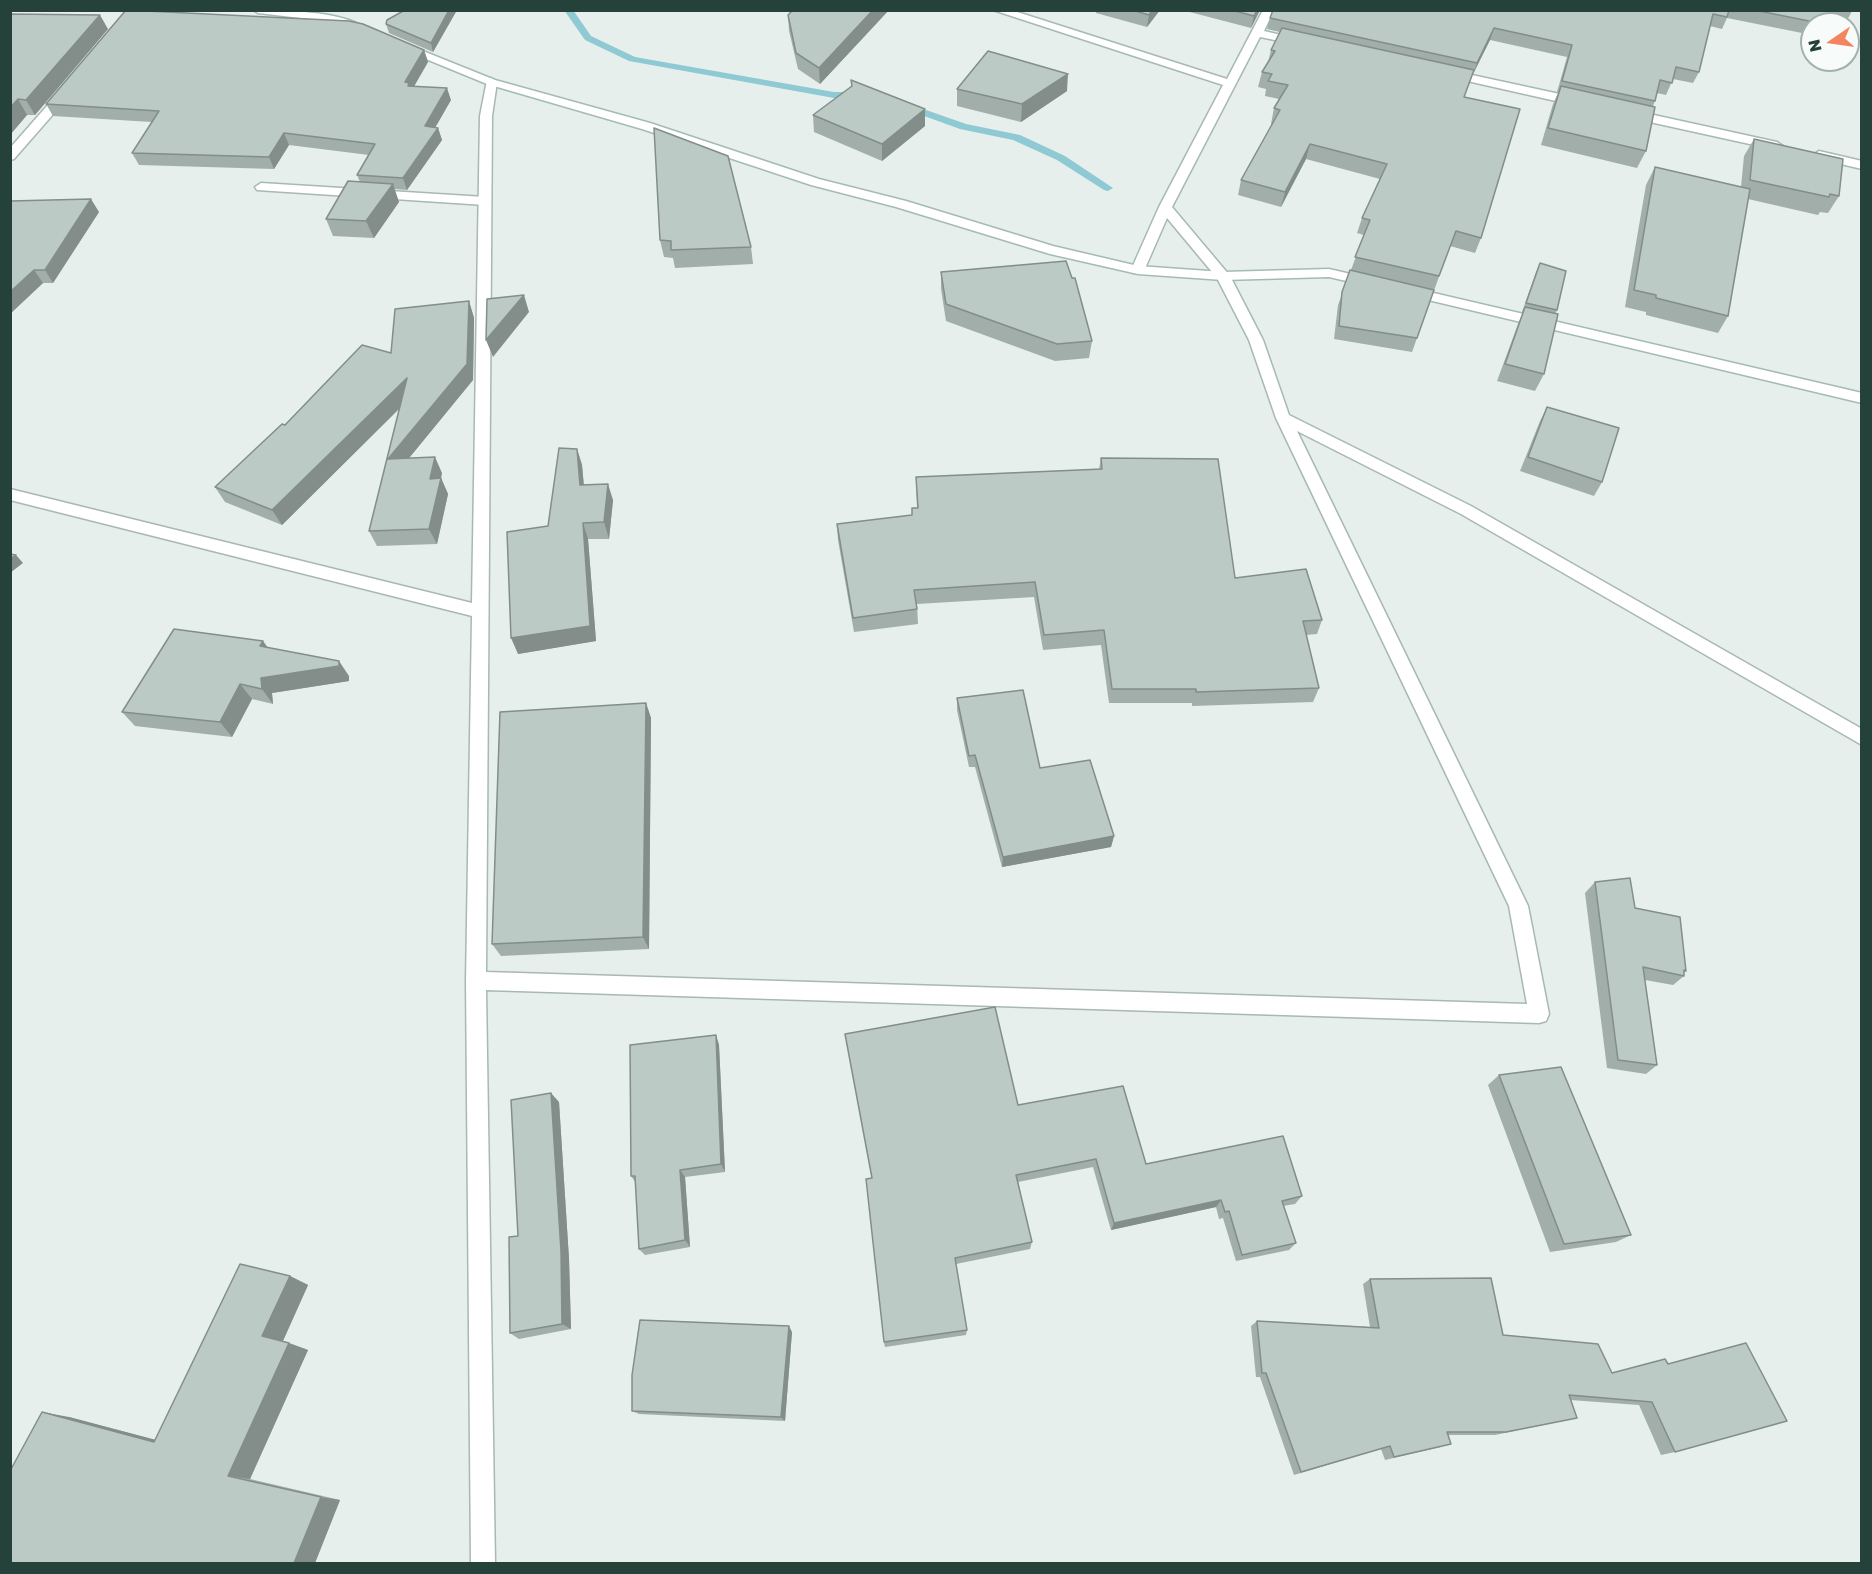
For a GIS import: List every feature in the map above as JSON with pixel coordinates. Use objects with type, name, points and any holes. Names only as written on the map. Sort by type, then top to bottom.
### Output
[{"type":"street","points":[[258,10],[336,20],[372,32]]},
{"type":"street","points":[[998,10],[1229,83]]},
{"type":"street","points":[[1138,270],[1165,207],[1269,10]]},
{"type":"street","points":[[1257,33],[1316,45]]},
{"type":"street","points":[[393,42],[491,82],[646,126],[815,182],[901,204],[972,228],[1050,250],[1138,270],[1223,276],[1329,273],[1862,398]]},
{"type":"street","points":[[1433,71],[1585,104]]},
{"type":"street","points":[[483,1563],[476,981],[486,116],[491,82]]},
{"type":"street","points":[[10,156],[71,86]]},
{"type":"street","points":[[1621,112],[1785,147]]},
{"type":"street","points":[[1808,152],[1862,165]]},
{"type":"street","points":[[261,187],[485,201]]},
{"type":"street","points":[[476,981],[1539,1014],[1518,906],[1283,418],[1256,340],[1223,276],[1165,207]]},
{"type":"street","points":[[1283,418],[1466,510],[1862,738]]},
{"type":"street","points":[[10,494],[481,612]]},
{"type":"building","points":[[126,10],[349,21],[363,24],[424,50],[405,82],[409,83],[408,86],[447,88],[425,126],[438,128],[403,178],[357,175],[375,144],[284,133],[269,157],[132,153],[159,111],[46,104]]},
{"type":"building","points":[[405,10],[449,10],[431,43],[386,24],[387,20]]},
{"type":"building","points":[[793,10],[873,10],[819,68],[796,53],[788,15]]},
{"type":"building","points":[[1132,10],[1152,10],[1149,15]]},
{"type":"building","points":[[1231,10],[1257,10],[1254,16]]},
{"type":"building","points":[[1273,10],[1729,10],[1727,17],[1713,14],[1699,72],[1676,67],[1672,83],[1660,80],[1655,101],[1562,81],[1572,45],[1494,28],[1477,63],[1270,18]]},
{"type":"building","points":[[1754,10],[1832,10],[1832,12],[1800,12],[1800,19]]},
{"type":"building","points":[[10,14],[100,15],[26,100],[18,99],[10,108]]},
{"type":"building","points":[[1282,28],[1474,70],[1464,97],[1520,109],[1481,238],[1456,231],[1439,276],[1355,257],[1370,220],[1362,218],[1387,164],[1310,144],[1285,192],[1241,180],[1280,110],[1274,108],[1288,85],[1268,81],[1272,74],[1262,72],[1275,51],[1271,50]]},
{"type":"building","points":[[988,51],[1068,74],[1022,104],[957,89]]},
{"type":"building","points":[[851,80],[925,109],[882,144],[813,115],[852,86]]},
{"type":"building","points":[[1561,86],[1655,107],[1646,151],[1548,128]]},
{"type":"building","points":[[654,128],[728,156],[751,247],[671,250],[671,241],[660,240]]},
{"type":"building","points":[[1754,139],[1843,159],[1839,196],[1830,194],[1829,197],[1750,180]]},
{"type":"building","points":[[1655,167],[1750,189],[1728,316],[1656,298],[1656,295],[1634,290]]},
{"type":"building","points":[[348,181],[393,184],[366,221],[326,219]]},
{"type":"building","points":[[91,199],[45,270],[34,270],[10,292],[10,201]]},
{"type":"building","points":[[1066,261],[1072,278],[1075,278],[1092,341],[1057,344],[946,304],[941,272]]},
{"type":"building","points":[[1540,263],[1566,271],[1557,310],[1526,303]]},
{"type":"building","points":[[1350,270],[1434,290],[1417,338],[1339,326],[1342,292]]},
{"type":"building","points":[[524,295],[486,340],[487,299]]},
{"type":"building","points":[[469,301],[467,364],[388,459],[435,457],[430,479],[441,478],[429,529],[369,531],[407,378],[272,510],[215,487],[282,424],[285,425],[362,345],[391,353],[395,309]]},
{"type":"building","points":[[1525,307],[1558,314],[1544,374],[1505,364]]},
{"type":"building","points":[[1547,407],[1619,428],[1602,482],[1528,457]]},
{"type":"building","points":[[559,448],[577,449],[580,485],[608,484],[604,522],[583,523],[590,626],[511,638],[507,532],[548,526]]},
{"type":"building","points":[[1101,458],[1218,459],[1235,578],[1306,569],[1322,620],[1303,621],[1319,688],[1196,692],[1196,689],[1112,689],[1104,630],[1044,635],[1035,582],[914,590],[917,609],[853,618],[837,524],[912,515],[912,508],[918,508],[916,477],[1102,469]]},
{"type":"building","points":[[174,629],[263,641],[260,646],[339,661],[339,666],[261,678],[262,689],[240,684],[220,722],[122,712]]},
{"type":"building","points":[[1023,690],[1040,768],[1090,760],[1114,836],[1003,857],[975,755],[969,756],[957,698]]},
{"type":"building","points":[[646,703],[643,937],[492,944],[500,712]]},
{"type":"building","points":[[1630,878],[1635,908],[1680,917],[1686,971],[1684,970],[1684,976],[1643,967],[1657,1065],[1618,1060],[1595,882]]},
{"type":"building","points":[[995,1007],[1018,1105],[1123,1086],[1146,1164],[1283,1136],[1302,1196],[1282,1201],[1296,1243],[1242,1255],[1229,1211],[1225,1212],[1221,1200],[1114,1223],[1096,1159],[1016,1175],[1032,1242],[955,1258],[967,1330],[884,1342],[866,1179],[872,1178],[845,1034]]},
{"type":"building","points":[[716,1035],[721,1164],[680,1170],[685,1240],[639,1249],[635,1176],[631,1176],[630,1045]]},
{"type":"building","points":[[1561,1067],[1631,1235],[1564,1244],[1499,1075]]},
{"type":"building","points":[[551,1093],[561,1251],[562,1324],[510,1333],[509,1237],[518,1236],[511,1100]]},
{"type":"building","points":[[240,1264],[290,1276],[262,1336],[289,1343],[228,1476],[321,1497],[294,1563],[10,1563],[10,1471],[42,1412],[154,1442]]},
{"type":"building","points":[[1491,1278],[1503,1335],[1598,1344],[1612,1373],[1665,1359],[1668,1364],[1746,1343],[1787,1421],[1675,1452],[1652,1402],[1569,1395],[1577,1418],[1506,1432],[1447,1432],[1451,1444],[1394,1457],[1390,1446],[1301,1472],[1266,1373],[1262,1373],[1257,1321],[1379,1328],[1370,1279]]},
{"type":"building","points":[[640,1320],[789,1326],[781,1417],[632,1411],[632,1375]]},
{"type":"waterway","points":[[568,10],[588,38],[632,59],[834,95],[858,95]]},
{"type":"waterway","points":[[906,106],[964,127],[1016,137],[1061,158],[1108,188]]}]
